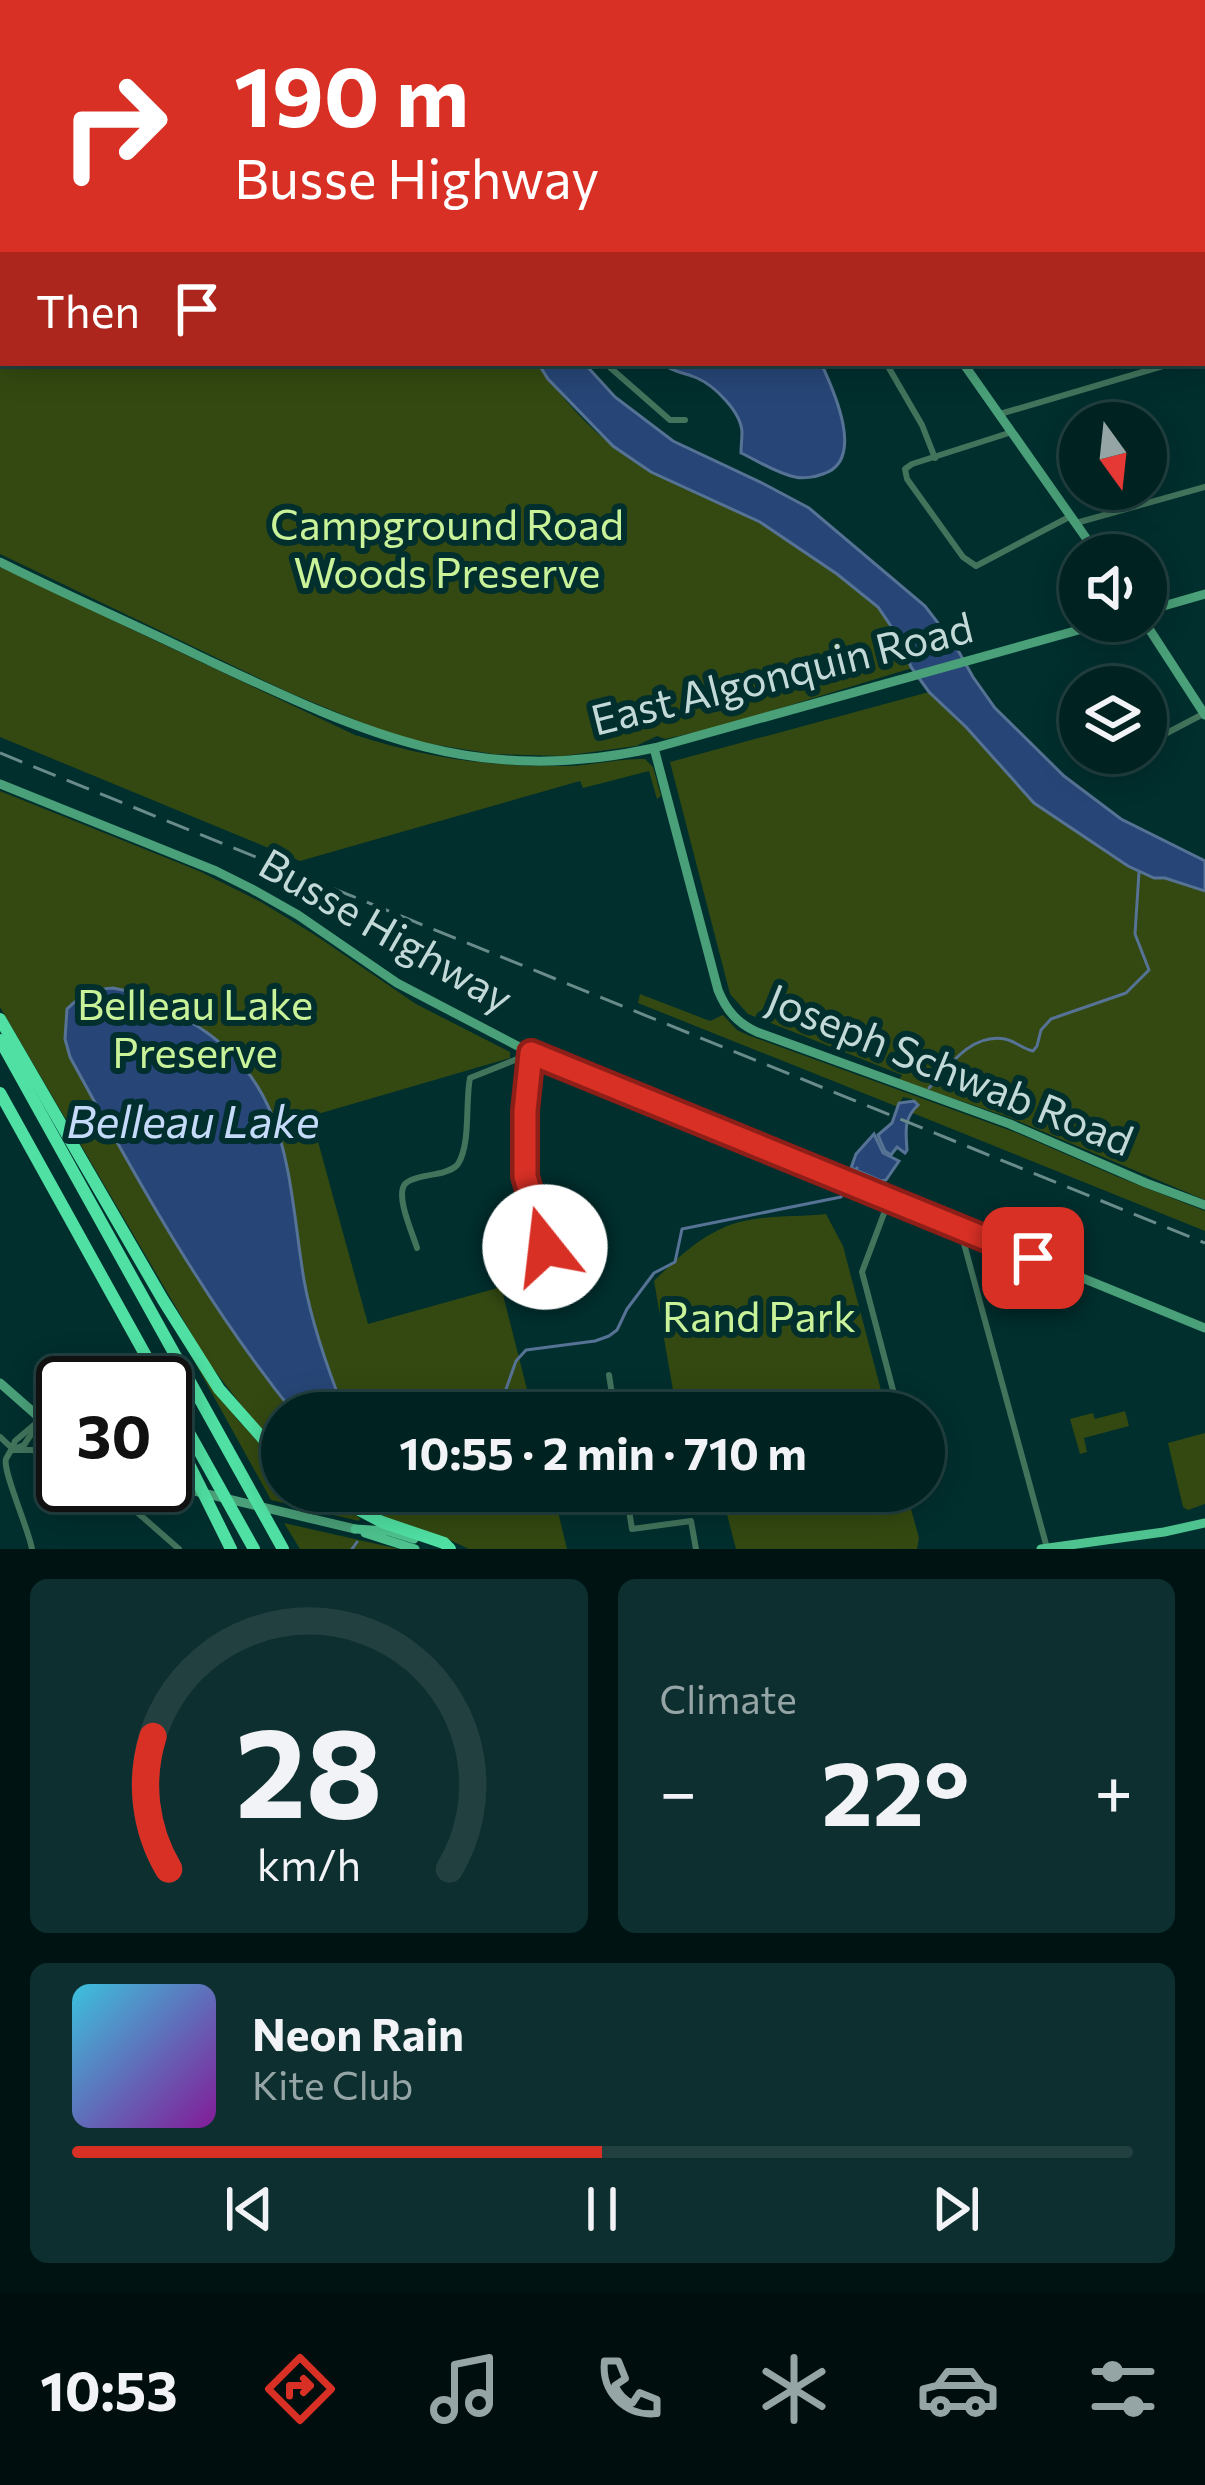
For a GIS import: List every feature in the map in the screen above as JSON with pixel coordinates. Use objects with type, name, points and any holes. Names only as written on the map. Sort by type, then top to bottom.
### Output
[{"type":"highway","points":[[0,1018],[163,1300],[219,1389],[261,1436]]},
{"type":"highway","points":[[0,1040],[283,1549]]},
{"type":"highway","points":[[0,1093],[146,1356]]},
{"type":"highway","points":[[192,1438],[254,1549]]},
{"type":"highway","points":[[192,1469],[231,1549]]},
{"type":"highway","points":[[361,1512],[444,1543],[448,1549]]},
{"type":"main road","points":[[965,366],[1083,534]]},
{"type":"main road","name":"East Algonquin Road","points":[[0,562],[318,712],[383,737],[472,757],[548,761],[654,748],[1059,636]]},
{"type":"main road","points":[[1167,605],[1205,594]]},
{"type":"main road","points":[[1158,642],[1205,714]]},
{"type":"main road","name":"Joseph Schwab Road","points":[[654,748],[718,990],[736,1020],[1205,1204]]},
{"type":"main road","name":"Busse Highway","points":[[0,784],[252,889],[397,983],[531,1053],[1205,1328]]},
{"type":"main road","points":[[0,1383],[36,1415]]},
{"type":"main road","points":[[192,1490],[355,1529],[415,1549]]},
{"type":"main road","points":[[1044,1549],[1205,1523]]},
{"type":"main road","points":[[355,1529],[388,1531],[448,1549]]},
{"type":"street","points":[[608,366],[670,420],[685,420]]},
{"type":"street","points":[[888,366],[935,458]]},
{"type":"street","points":[[1000,414],[1163,366]]},
{"type":"street","points":[[1012,432],[905,469],[963,556],[976,566],[1073,520],[1205,487]]},
{"type":"street","points":[[1167,733],[1205,714]]},
{"type":"street","points":[[417,1248],[402,1201],[403,1186],[409,1180],[454,1169],[459,1162],[470,1078],[531,1053],[525,1176],[554,1274],[563,1289]]},
{"type":"street","points":[[890,1200],[862,1272],[893,1392]]},
{"type":"street","points":[[960,1229],[1044,1549]]},
{"type":"street","points":[[609,1375],[612,1392]]},
{"type":"street","points":[[32,1549],[28,1525],[5,1469],[7,1458],[36,1425]]},
{"type":"street","points":[[0,1437],[14,1450],[36,1451]]},
{"type":"street","points":[[629,1512],[632,1529],[692,1521],[696,1549]]},
{"type":"street","points":[[139,1513],[178,1549]]},
{"type":"green space","name":"Campground Road Woods Preserve","points":[[0,366],[540,366],[588,424],[619,451],[676,485],[767,526],[871,600],[899,639],[912,668],[719,727],[665,739],[657,736],[636,746],[563,756],[493,754],[382,731],[288,692],[0,554]]},
{"type":"green space","points":[[0,567],[355,735],[435,756],[487,763],[569,766],[645,759],[653,767],[661,796],[657,799],[649,771],[583,788],[580,781],[300,861],[0,737]]},
{"type":"green space","points":[[929,692],[1034,803],[1128,866],[1205,891],[1205,1200],[1008,1117],[899,1080],[902,1075],[748,1014],[730,994],[670,762]]},
{"type":"green space","name":"Belleau Lake Preserve","points":[[0,791],[199,871],[261,902],[416,1004],[510,1052],[510,1058],[311,1116],[368,1324],[501,1287],[528,1392],[261,1392],[261,1428],[208,1362],[0,1007]]},
{"type":"green space","points":[[640,994],[710,1021],[723,1015],[750,1036],[1017,1133],[1205,1211],[1205,1231],[910,1112],[917,1105],[912,1099],[903,1097],[898,1107],[638,1003]]},
{"type":"green space","name":"Rand Park","points":[[826,1214],[843,1246],[881,1392],[673,1392],[654,1281],[709,1235],[758,1218]]},
{"type":"green space","points":[[188,1350],[261,1444],[261,1482],[192,1356]]},
{"type":"green space","points":[[1125,1411],[1129,1426],[1084,1438],[1087,1452],[1080,1454],[1070,1419]]},
{"type":"green space","points":[[1205,1433],[1205,1504],[1188,1510],[1183,1507],[1168,1443]]},
{"type":"green space","points":[[321,1512],[349,1512],[359,1521]]},
{"type":"green space","points":[[383,1512],[558,1512],[567,1549],[469,1549],[383,1518]]},
{"type":"green space","points":[[726,1512],[912,1512],[919,1538],[917,1549],[736,1549]]},
{"type":"green space","points":[[284,1523],[399,1549],[300,1549]]},
{"type":"water","points":[[540,366],[587,366],[615,397],[673,441],[809,508],[925,606],[995,708],[1059,774],[1121,819],[1205,861],[1205,891],[1128,866],[1034,803],[929,692],[878,607],[760,522],[651,472],[613,446]]},
{"type":"water","points":[[667,366],[822,366],[843,424],[843,455],[836,467],[823,474],[795,477],[741,453],[741,424],[732,408],[704,382]]},
{"type":"water","name":"Belleau Lake","points":[[99,990],[134,993],[189,1021],[223,1045],[248,1072],[266,1102],[287,1168],[311,1314],[337,1392],[278,1392],[174,1240],[70,1057],[65,1039],[67,1009]]},
{"type":"water","points":[[899,1103],[918,1105],[908,1121],[907,1150],[897,1147],[891,1155],[878,1135],[892,1123]]},
{"type":"water","points":[[874,1134],[883,1153],[899,1161],[886,1180],[851,1168],[856,1154]]},
{"type":"waterway","points":[[929,1088],[971,1046],[993,1038],[1033,1051],[1051,1019],[1126,993],[1149,970],[1135,934],[1139,872]]},
{"type":"waterway","points":[[505,1392],[516,1361],[526,1350],[595,1341],[617,1330],[654,1273],[675,1262],[682,1229],[841,1197],[857,1168]]},
{"type":"waterway","points":[[352,1549],[357,1542]]},
{"type":"railway","points":[[0,753],[1205,1243]]},
{"type":"route","points":[[545,1247],[525,1176],[531,1053],[1033,1258]]}]
